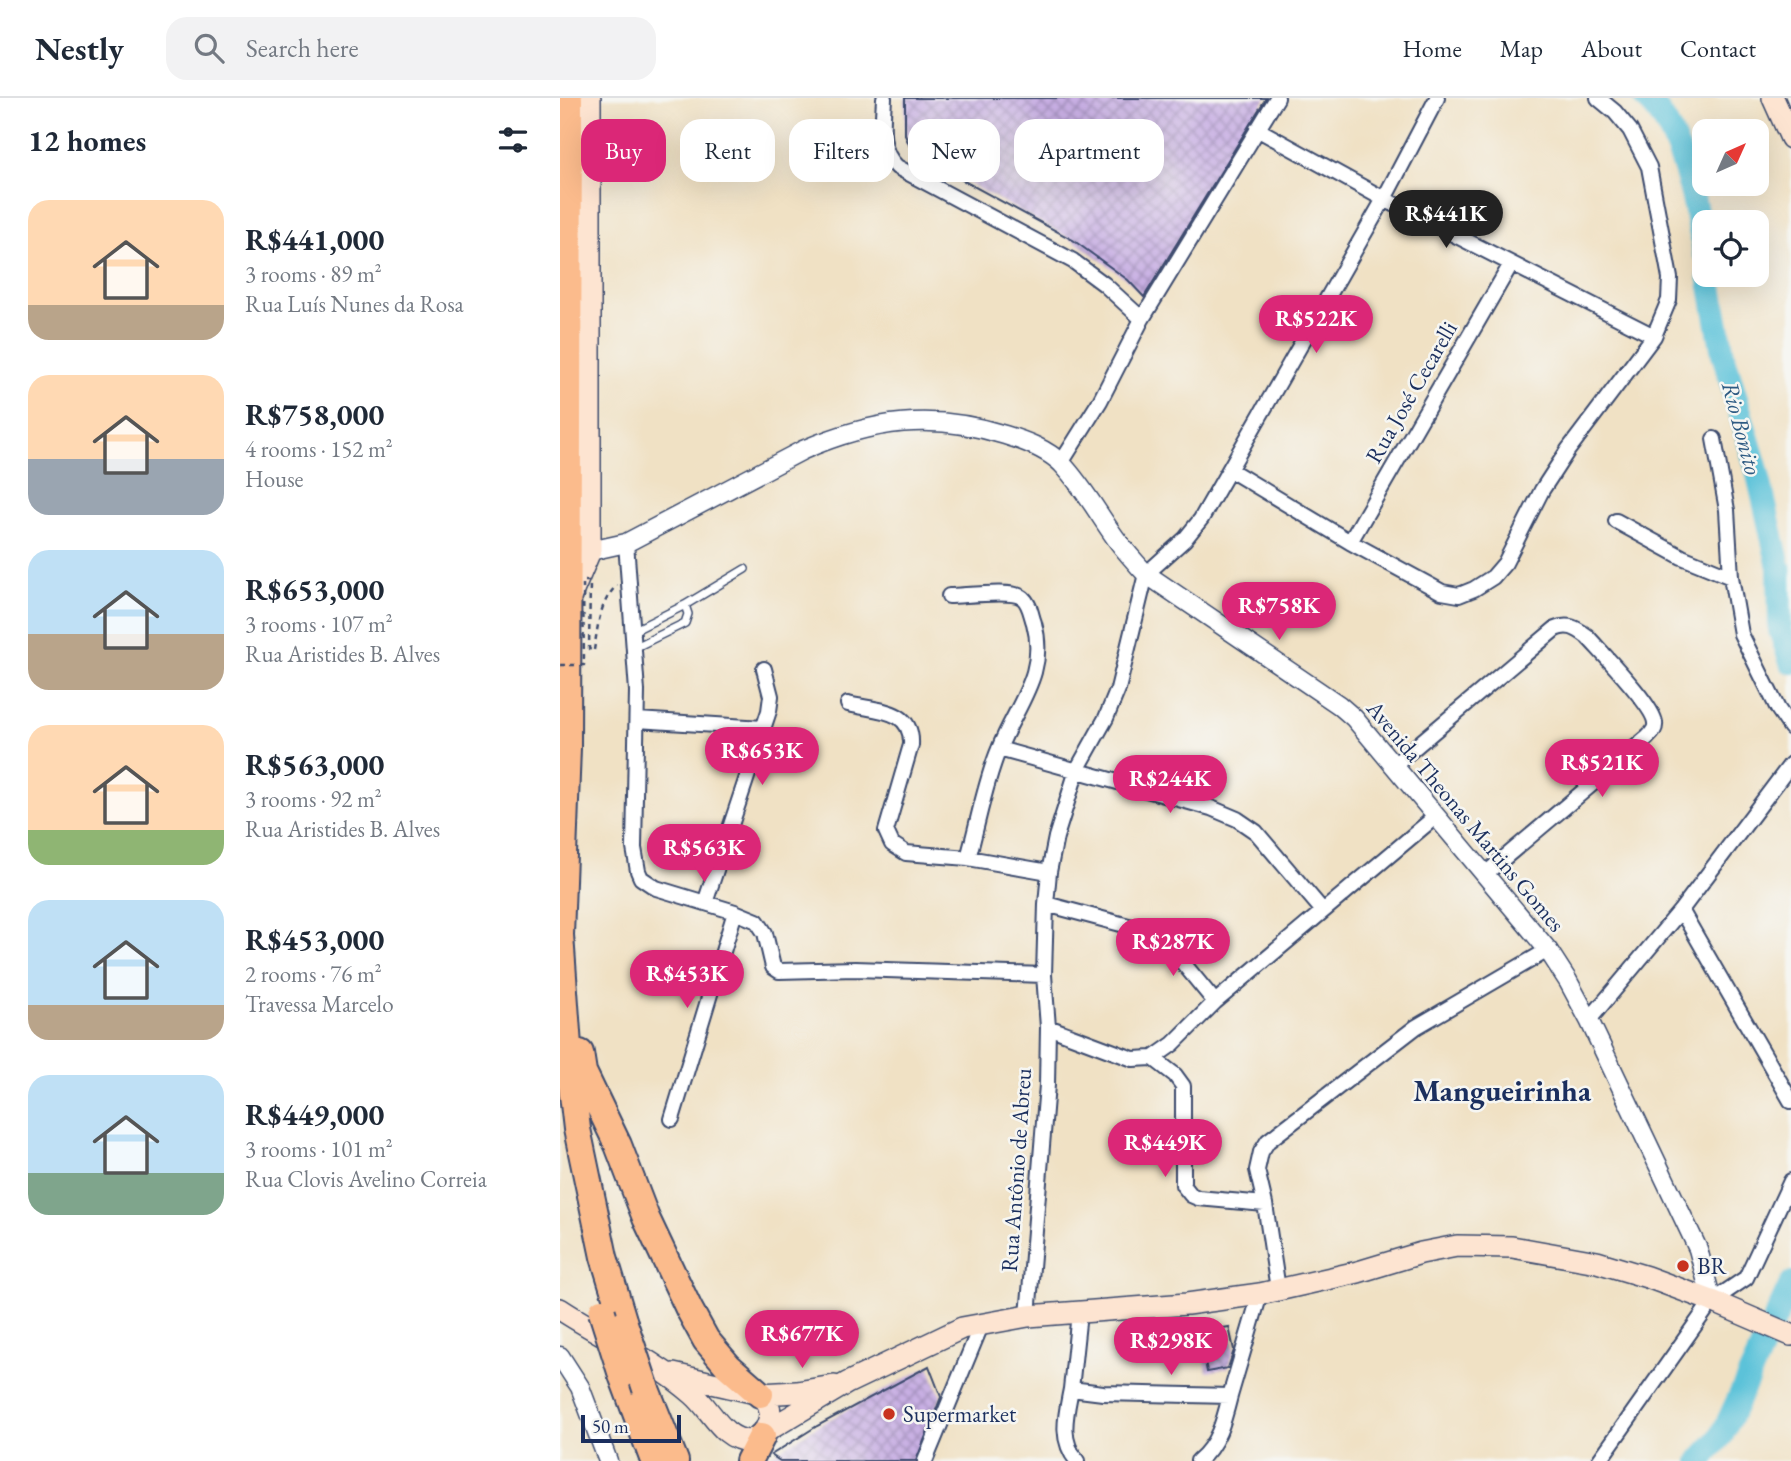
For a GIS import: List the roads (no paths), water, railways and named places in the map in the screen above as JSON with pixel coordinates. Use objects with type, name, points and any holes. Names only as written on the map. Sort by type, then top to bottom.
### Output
[{"type":"highway","points":[[576,101],[566,606],[567,748],[560,935],[569,1060],[578,1129],[604,1257],[622,1375],[654,1461]]},
{"type":"highway","points":[[560,935],[583,1072],[618,1145],[646,1218],[706,1340],[752,1391]]},
{"type":"highway","points":[[560,1116],[573,1194],[613,1318],[675,1461]]},
{"type":"highway","points":[[749,1461],[762,1436]]},
{"type":"main road","points":[[1773,98],[1791,138]]},
{"type":"main road","points":[[566,606],[590,551],[576,101]]},
{"type":"main road","points":[[561,1310],[670,1374],[701,1400],[731,1436],[750,1441],[847,1383],[962,1328],[1028,1316],[1187,1304],[1269,1292],[1358,1272],[1421,1252],[1457,1246],[1512,1247],[1597,1262],[1712,1301],[1785,1333]]},
{"type":"main road","points":[[670,1374],[752,1391],[766,1399],[771,1416],[762,1436]]},
{"type":"main road","points":[[723,1428],[719,1422],[720,1407],[734,1392],[797,1392],[847,1383]]},
{"type":"street","points":[[884,98],[883,143],[887,156],[897,167],[1073,261],[1104,284],[1142,319]]},
{"type":"street","points":[[1061,463],[1100,401],[1142,319],[1277,98]]},
{"type":"street","points":[[1146,574],[1194,530],[1384,198],[1437,98]]},
{"type":"street","points":[[1230,470],[1350,542],[1442,592],[1459,595],[1493,577],[1514,547],[1542,490],[1567,450],[1654,335],[1669,300],[1670,278],[1649,167],[1630,130],[1615,112],[1598,98]]},
{"type":"street","points":[[1257,130],[1511,264],[1654,335]]},
{"type":"street","name":"Rua José Cecarelli","points":[[1350,542],[1511,264]]},
{"type":"street","name":"Avenida Theonas Martins Gomes","points":[[590,551],[626,543],[803,450],[833,437],[875,425],[929,421],[973,425],[1024,441],[1061,463],[1127,554],[1146,574],[1339,705],[1354,718],[1548,950],[1589,1020],[1698,1249],[1712,1301]]},
{"type":"street","points":[[1713,439],[1727,510],[1731,577],[1741,634],[1778,709],[1791,728]]},
{"type":"street","points":[[1616,521],[1682,557],[1731,577]]},
{"type":"street","points":[[626,543],[638,720],[634,848],[641,878],[656,888],[735,912],[762,926],[770,957],[779,971],[855,969],[1044,975]]},
{"type":"street","name":"Rua Antônio de Abreu","points":[[1028,1316],[1047,1085],[1048,1027],[1044,975],[1049,872],[1056,836],[1077,770],[1118,690],[1146,574]]},
{"type":"street","points":[[949,596],[1016,594],[1028,605],[1038,641],[1037,658],[1022,704],[999,749],[968,858]]},
{"type":"street","points":[[1394,765],[1563,625],[1587,636],[1645,702],[1654,718],[1654,730],[1484,876]]},
{"type":"street","points":[[705,903],[763,728],[771,696],[764,669]]},
{"type":"street","points":[[848,704],[900,716],[912,732],[911,745],[886,831],[898,850],[917,855],[968,858],[1049,872]]},
{"type":"street","points":[[638,720],[763,728]]},
{"type":"street","points":[[999,749],[1211,808],[1237,819],[1256,832],[1323,911]]},
{"type":"street","points":[[1589,1020],[1681,909],[1791,764]]},
{"type":"street","points":[[1048,1027],[1123,1056],[1145,1060],[1153,1058],[1173,1044],[1215,1002],[1435,817]]},
{"type":"street","points":[[1046,904],[1143,929],[1174,952],[1215,1002]]},
{"type":"street","points":[[1681,909],[1791,1101]]},
{"type":"street","points":[[672,1119],[735,912]]},
{"type":"street","points":[[1198,1461],[1216,1439],[1224,1422],[1230,1396],[1269,1292],[1265,1204],[1257,1170],[1261,1152],[1268,1141],[1416,1027],[1548,950]]},
{"type":"street","points":[[1153,1058],[1175,1075],[1183,1086],[1183,1185],[1186,1191],[1198,1198],[1265,1204]]},
{"type":"street","points":[[1599,1461],[1712,1301],[1746,1278],[1791,1181]]},
{"type":"street","points":[[1077,1461],[1067,1443],[1064,1427],[1079,1313]]},
{"type":"street","points":[[925,1461],[982,1323]]},
{"type":"street","points":[[560,1356],[580,1387],[608,1461]]},
{"type":"street","points":[[1071,1389],[1103,1393],[1230,1396]]},
{"type":"lane","points":[[632,632],[685,605],[745,569]]},
{"type":"lane","points":[[632,648],[685,623],[688,614],[685,605]]},
{"type":"waterway","name":"Rio Bonito","points":[[1645,98],[1668,128],[1685,169],[1696,210]]},
{"type":"waterway","name":"Rio Bonito","points":[[1711,287],[1723,354],[1757,470],[1779,567],[1780,630],[1791,662]]},
{"type":"waterway","points":[[1700,1461],[1722,1435],[1791,1284]]},
{"type":"place","name":"BR","points":[[1683,1266]]},
{"type":"place","name":"Supermarket","points":[[889,1414]]},
{"type":"district","name":"Mangueirinha","points":[[1502,1090]]}]
